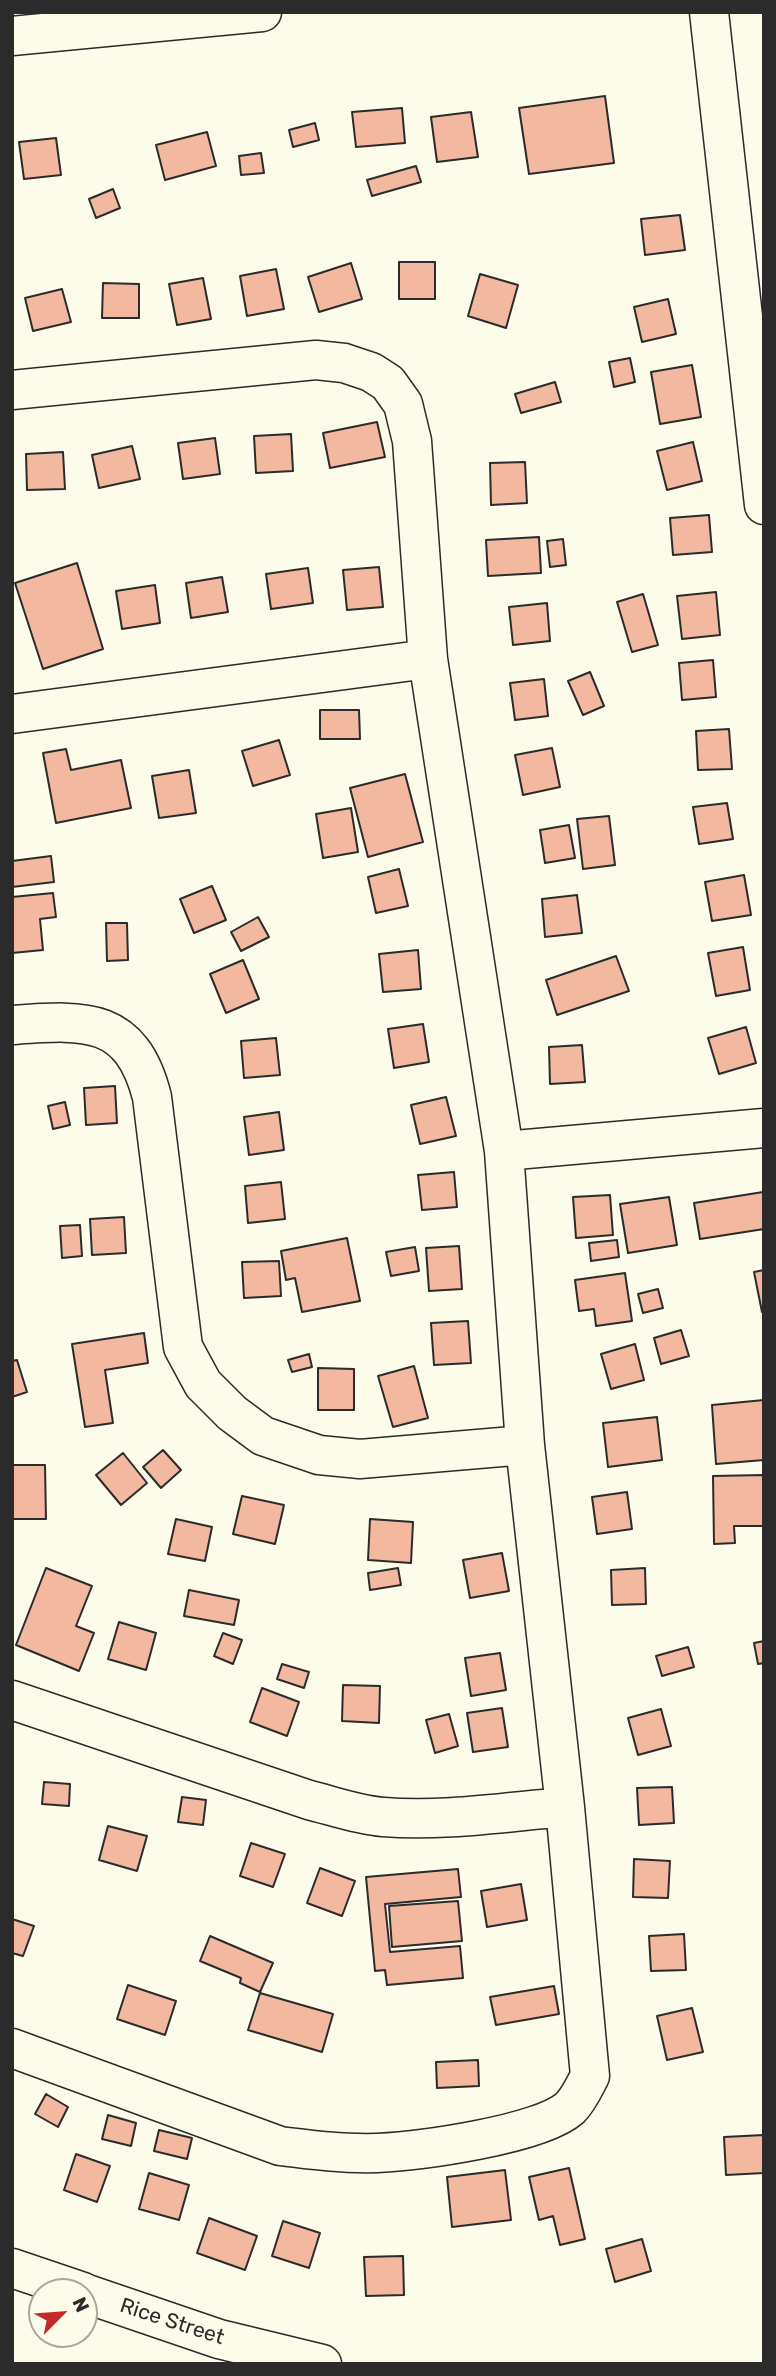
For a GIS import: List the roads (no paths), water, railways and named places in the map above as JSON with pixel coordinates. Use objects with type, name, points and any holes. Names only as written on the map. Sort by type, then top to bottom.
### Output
[{"type":"street","points":[[12,36],[262,12]]},
{"type":"street","points":[[709,12],[764,505]]},
{"type":"street","points":[[12,390],[316,360],[344,363],[371,372],[388,383],[403,404],[412,441],[428,659],[503,1151],[526,1445],[565,1807],[590,2076],[582,2093],[569,2108],[553,2119],[519,2132],[378,2153],[325,2152],[280,2146],[12,2048]]},
{"type":"street","points":[[12,715],[428,659]]},
{"type":"street","points":[[12,1025],[70,1021],[94,1025],[119,1038],[137,1058],[152,1097],[183,1346],[203,1384],[232,1413],[263,1436],[319,1455],[360,1459],[526,1445]]},
{"type":"street","points":[[503,1151],[764,1128]]},
{"type":"street","points":[[12,1700],[296,1796],[381,1817],[419,1818],[565,1807]]},
{"type":"street","name":"Rice Street","points":[[12,2268],[42,2278]]},
{"type":"street","name":"Rice Street","points":[[98,2297],[219,2339],[304,2362]]}]
